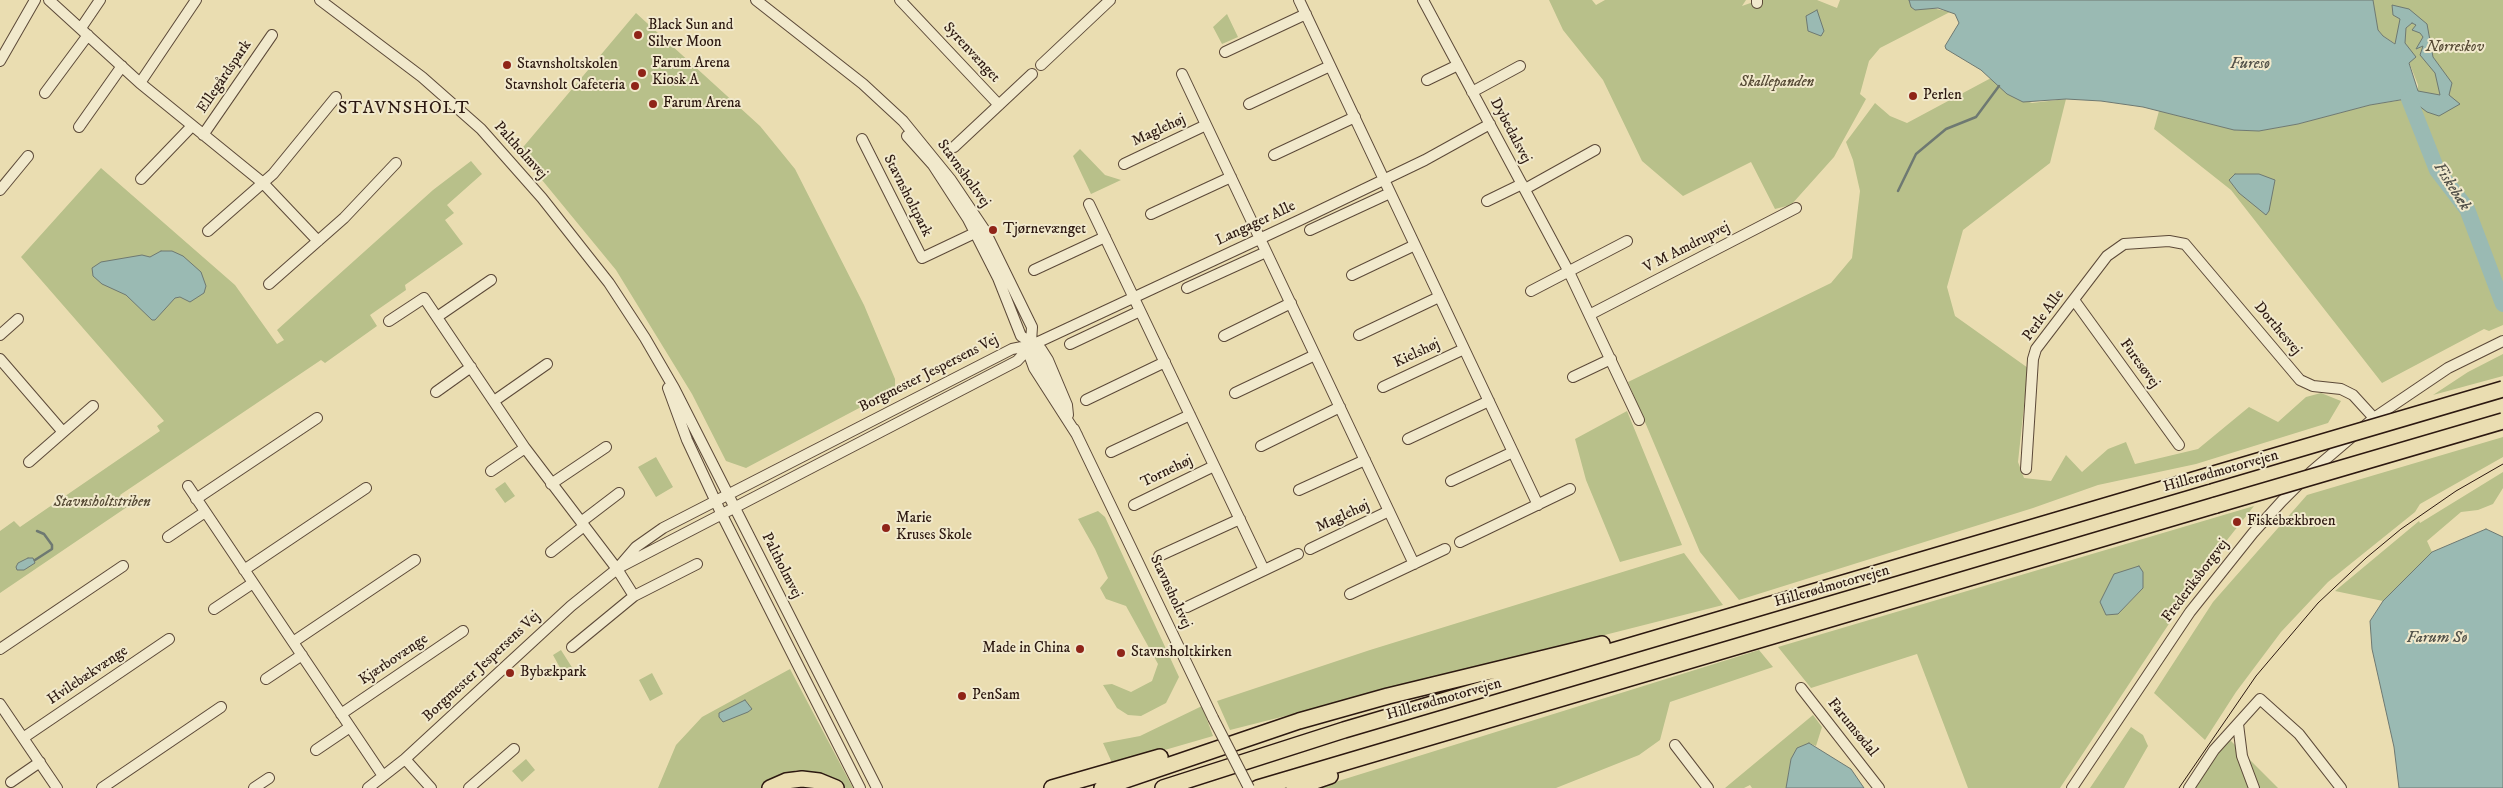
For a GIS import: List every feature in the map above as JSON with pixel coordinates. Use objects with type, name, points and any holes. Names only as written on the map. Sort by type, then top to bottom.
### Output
[{"type":"highway","name":"Hillerødmotorvejen","points":[[1163,788],[1288,746],[2503,389]]},
{"type":"highway","name":"Hillerødmotorvejen","points":[[1258,788],[2503,421]]},
{"type":"highway","points":[[1102,788],[1299,721],[1388,696],[1609,642],[1616,650]]},
{"type":"highway","points":[[1052,788],[1256,730],[1299,721]]},
{"type":"highway","points":[[1294,788],[1383,759],[1429,742],[1454,729]]},
{"type":"highway","points":[[770,788],[786,781],[802,779],[819,781],[836,788]]},
{"type":"street","points":[[0,61],[3,48],[34,0]]},
{"type":"street","name":"Ellegårdspark","points":[[49,0],[140,83],[263,183],[318,241]]},
{"type":"street","points":[[44,93],[84,31],[100,0]]},
{"type":"street","points":[[140,83],[196,0]]},
{"type":"street","name":"Paltholmvej","points":[[320,0],[422,77],[481,129],[578,242],[608,283],[657,359],[728,494],[877,788]]},
{"type":"street","name":"Stavnsholtvej","points":[[756,0],[863,84],[890,111],[896,123],[933,165],[980,231],[1032,326],[1030,357],[1034,368],[1077,435]]},
{"type":"street","name":"Syrenvænget","points":[[900,0],[999,105]]},
{"type":"street","points":[[1041,65],[1110,0]]},
{"type":"street","name":"Kielshøj","points":[[1299,0],[1538,504]]},
{"type":"street","name":"Dybedalsvej","points":[[1423,0],[1591,314],[1639,420]]},
{"type":"street","points":[[1225,52],[1306,14]]},
{"type":"street","name":"Ellegårdspark","points":[[203,135],[272,35]]},
{"type":"street","points":[[1427,80],[1458,65]]},
{"type":"street","points":[[79,126],[122,66]]},
{"type":"street","points":[[1249,104],[1330,66]]},
{"type":"street","name":"Dybedalsvej","points":[[1472,92],[1520,66]]},
{"type":"street","points":[[954,147],[1032,74]]},
{"type":"street","name":"Maglehøj","points":[[1182,74],[1414,564]]},
{"type":"street","points":[[208,231],[273,174],[336,97]]},
{"type":"street","points":[[1274,155],[1355,118]]},
{"type":"street","name":"Langager Alle","points":[[1032,345],[1425,160],[1490,124]]},
{"type":"street","name":"Maglehøj","points":[[1124,164],[1206,125]]},
{"type":"street","name":"Ellegårdspark","points":[[141,179],[192,126]]},
{"type":"street","name":"Stavnsholtpark","points":[[862,139],[922,258],[980,231]]},
{"type":"street","name":"Dybedalsvej","points":[[1487,201],[1523,186],[1595,150]]},
{"type":"street","points":[[0,190],[28,156]]},
{"type":"street","points":[[269,284],[344,218],[396,163]]},
{"type":"street","points":[[1151,214],[1231,177]]},
{"type":"street","points":[[1310,230],[1390,193]]},
{"type":"street","name":"Tornehøj","points":[[1090,204],[1264,570]]},
{"type":"street","name":"V M Amdrupvej","points":[[1591,314],[1796,208]]},
{"type":"street","points":[[1034,270],[1105,237]]},
{"type":"street","points":[[1531,291],[1628,241]]},
{"type":"street","name":"Perle Alle","points":[[2026,469],[2033,358],[2041,342],[2107,256],[2124,244],[2169,241]]},
{"type":"street","name":"Dorthesvej","points":[[2169,241],[2185,244],[2300,380],[2313,386],[2341,389],[2353,395],[2374,418]]},
{"type":"street","points":[[1352,275],[1415,245]]},
{"type":"street","points":[[1187,288],[1266,252]]},
{"type":"street","points":[[437,317],[491,280]]},
{"type":"street","points":[[1359,335],[1440,296]]},
{"type":"street","points":[[389,321],[424,298],[525,448],[616,569],[634,596]]},
{"type":"street","name":"Furesøvej","points":[[2074,300],[2178,445]]},
{"type":"street","points":[[1224,336],[1290,303]]},
{"type":"street","points":[[1070,344],[1140,311]]},
{"type":"street","points":[[0,335],[18,320]]},
{"type":"street","name":"Frederiksborgvej","points":[[2072,788],[2190,612],[2225,566],[2292,491],[2374,418],[2440,373],[2503,340]]},
{"type":"street","name":"Stavnsholtvej","points":[[1032,345],[1041,349],[1048,360],[1077,435],[1213,718],[1249,788]]},
{"type":"street","name":"Borgmester Jespersens Vej","points":[[368,788],[405,759],[571,606],[616,569],[636,547],[663,528],[941,385],[1012,350],[1032,345]]},
{"type":"street","name":"Borgmester Jespersens Vej","points":[[616,569],[1017,361],[1032,345]]},
{"type":"street","name":"Kielshøj","points":[[1383,387],[1464,349]]},
{"type":"street","points":[[1235,393],[1315,355]]},
{"type":"street","name":"Paltholmvej","points":[[657,359],[686,440],[860,788]]},
{"type":"street","points":[[1573,377],[1611,359]]},
{"type":"street","points":[[1086,400],[1165,362]]},
{"type":"street","points":[[494,401],[547,364]]},
{"type":"street","points":[[2,365],[63,432]]},
{"type":"street","points":[[436,392],[471,367]]},
{"type":"street","points":[[1408,439],[1489,401]]},
{"type":"street","points":[[29,462],[93,406]]},
{"type":"street","points":[[1261,446],[1340,407]]},
{"type":"street","points":[[1112,452],[1190,415]]},
{"type":"street","points":[[196,499],[317,418]]},
{"type":"street","points":[[551,484],[606,447]]},
{"type":"street","points":[[491,472],[525,448]]},
{"type":"street","points":[[1451,481],[1513,452]]},
{"type":"street","points":[[1299,490],[1365,460]]},
{"type":"street","name":"Tornehøj","points":[[1134,506],[1214,466]]},
{"type":"street","points":[[188,486],[383,776]]},
{"type":"street","points":[[244,570],[366,488]]},
{"type":"street","points":[[1460,542],[1570,489]]},
{"type":"street","points":[[550,552],[619,493]]},
{"type":"street","name":"Maglehøj","points":[[1310,549],[1389,511]]},
{"type":"street","points":[[168,537],[205,512]]},
{"type":"street","points":[[1159,556],[1240,519]]},
{"type":"street","points":[[1350,594],[1445,549]]},
{"type":"street","points":[[1187,607],[1298,554]]},
{"type":"street","points":[[293,642],[415,560]]},
{"type":"street","points":[[572,647],[634,596],[697,564]]},
{"type":"street","points":[[0,648],[122,566]]},
{"type":"street","points":[[214,609],[253,583]]},
{"type":"street","name":"Kjærbovænge","points":[[341,714],[463,631]]},
{"type":"street","name":"Hvilebækvænge","points":[[23,738],[169,638]]},
{"type":"street","points":[[266,679],[302,655]]},
{"type":"street","name":"Farumsødal","points":[[1800,688],[1878,788]]},
{"type":"street","points":[[818,706],[832,699]]},
{"type":"street","points":[[2189,788],[2214,750],[2260,699],[2299,734],[2341,788]]},
{"type":"street","points":[[0,704],[57,788]]},
{"type":"street","points":[[102,788],[221,707]]},
{"type":"street","points":[[2238,724],[2242,756],[2249,782],[2254,788]]},
{"type":"street","points":[[316,750],[350,727]]},
{"type":"street","points":[[1674,746],[1708,788]]},
{"type":"street","points":[[469,788],[514,749]]},
{"type":"street","points":[[405,759],[431,788]]},
{"type":"street","points":[[11,782],[40,762]]},
{"type":"street","points":[[254,788],[269,778]]},
{"type":"green space","name":"Skallepanden","points":[[1549,0],[1592,0],[1596,5],[1605,0],[1746,0],[1742,6],[1759,0],[1817,0],[1837,8],[1840,0],[1909,0],[1911,7],[1917,10],[1932,8],[1950,12],[1880,48],[1869,61],[1860,94],[1866,99],[1834,157],[1791,205],[1775,209],[1751,162],[1683,196],[1642,161],[1603,80],[1563,30]]},
{"type":"green space","name":"Nørreskov","points":[[2373,0],[2503,0],[2503,325],[2489,331],[2484,329],[2382,383],[2231,190],[2154,129],[2159,111],[2234,130],[2259,131],[2298,124],[2370,105],[2409,99],[2418,91],[2418,85],[2409,62],[2396,44],[2383,36],[2378,30]],"holes":[[[2229,180],[2275,180],[2271,195],[2239,193]]]},
{"type":"green space","points":[[636,13],[760,126],[795,169],[864,305],[895,379],[895,389],[746,468],[726,461],[692,394],[616,270],[519,152]]},
{"type":"green space","points":[[1227,14],[1238,37],[1222,44],[1213,27]]},
{"type":"green space","points":[[1991,78],[2007,94],[2032,103],[2066,99],[2050,163],[1963,230],[1947,287],[1955,316],[2028,368],[2018,462],[2024,478],[2051,481],[2066,455],[2082,472],[2108,449],[2126,442],[2135,464],[2198,449],[2249,407],[2278,422],[2306,397],[2321,393],[2341,401],[2328,423],[2196,464],[2098,485],[2033,508],[1739,600],[1700,552],[1628,382],[1831,283],[1852,258],[1860,191],[1853,160],[1846,142],[1875,103],[1890,116],[1907,123]]},
{"type":"green space","points":[[1080,149],[1105,175],[1121,180],[1091,194],[1073,156]]},
{"type":"green space","name":"Stavnsholtstriben","points":[[471,161],[482,174],[447,205],[454,213],[445,220],[463,244],[405,285],[406,290],[370,315],[377,326],[325,363],[321,360],[120,495],[127,507],[0,593],[0,531],[14,521],[20,527],[160,431],[157,426],[164,421],[21,257],[101,168],[235,285],[277,344],[284,340],[277,330],[433,190]]},
{"type":"green space","points":[[2503,354],[2503,376],[2433,395],[2468,372]]},
{"type":"green space","points":[[1627,411],[1682,545],[1620,562],[1586,480],[1575,439]]},
{"type":"green space","points":[[2503,437],[2503,457],[2420,504],[2415,512],[2328,582],[2281,632],[2236,692],[2205,740],[2154,693],[2213,602],[2307,495]]},
{"type":"green space","points":[[656,457],[673,487],[656,497],[638,467]]},
{"type":"green space","points":[[2503,472],[2503,488],[2493,504],[2478,510],[2461,512],[2427,541],[2432,552],[2383,601],[2335,591],[2419,521],[2420,523]]},
{"type":"green space","points":[[505,482],[515,496],[505,503],[495,489]]},
{"type":"green space","points":[[2254,506],[2212,559],[2060,788],[1968,788],[1917,654],[1811,688],[1778,647]],"holes":[[[2143,572],[2143,588],[2118,614]]]},
{"type":"green space","points":[[1098,511],[1105,517],[1179,677],[1166,703],[1141,716],[1128,715],[1117,708],[1103,685],[1112,684],[1131,692],[1152,681],[1158,664],[1126,606],[1106,599],[1100,588],[1108,578],[1095,549],[1078,519]]},
{"type":"green space","points":[[1684,553],[1723,605],[1230,730],[1217,701],[1370,650]]},
{"type":"green space","points":[[561,650],[573,669],[564,675],[553,655]]},
{"type":"green space","points":[[1759,650],[1773,667],[1670,702],[1660,740],[1639,755],[1556,788],[1316,788]]},
{"type":"green space","points":[[790,669],[853,788],[843,788],[822,775],[796,770],[761,788],[658,788],[676,745],[702,717]]},
{"type":"green space","points":[[652,673],[663,694],[650,701],[639,680]]},
{"type":"green space","points":[[1202,706],[1213,736],[1113,765],[1103,743],[1140,736]]},
{"type":"green space","points":[[1813,715],[1822,727],[1816,746],[1809,743],[1791,759],[1786,788],[1752,788],[1750,785],[1744,788],[1725,788]]},
{"type":"green space","points":[[2131,727],[2143,735],[2148,746],[2124,788],[2090,788]]},
{"type":"green space","points":[[2224,734],[2278,788],[2191,788]]},
{"type":"green space","points":[[526,759],[535,770],[522,782],[512,771]]},
{"type":"water","name":"Furesø","points":[[1909,0],[2373,0],[2378,30],[2395,44],[2400,19],[2393,15],[2392,5],[2409,9],[2427,24],[2433,57],[2452,83],[2449,95],[2460,104],[2439,116],[2427,112],[2410,99],[2400,100],[2370,105],[2298,124],[2259,131],[2234,130],[2143,107],[2101,101],[2066,99],[2023,102],[2007,94],[1981,70],[1946,49],[1945,46],[1959,23],[1955,14],[1938,8],[1915,10],[1911,7]],"holes":[[[2412,23],[2416,25],[2412,30],[2420,33],[2423,37],[2416,49],[2423,46],[2420,55],[2435,73],[2440,95],[2418,91],[2409,63],[2416,57],[2405,43],[2406,28]]]},
{"type":"water","points":[[1817,10],[1824,31],[1821,36],[1808,31],[1806,16]]},
{"type":"water","points":[[2235,174],[2259,174],[2275,180],[2269,211],[2266,215],[2239,193],[2229,180]]},
{"type":"water","points":[[161,251],[172,251],[183,256],[201,272],[206,286],[204,293],[190,302],[180,297],[175,298],[155,320],[152,320],[126,295],[102,284],[93,276],[92,268],[101,262],[142,255],[150,257]]},
{"type":"water","name":"Farum Sø","points":[[2486,529],[2503,537],[2503,788],[2399,788],[2394,747],[2372,649],[2370,621],[2383,601],[2432,552]]},
{"type":"water","points":[[28,558],[33,558],[35,563],[24,570],[17,570],[18,563]]},
{"type":"water","points":[[2139,566],[2143,572],[2143,588],[2118,614],[2106,615],[2100,602],[2114,574]]},
{"type":"water","points":[[745,700],[752,709],[723,722],[719,717],[719,713]]},
{"type":"water","points":[[1809,743],[1851,769],[1864,788],[1786,788],[1791,759],[1797,748]]},
{"type":"waterway","points":[[1898,191],[1916,154],[1946,129],[1976,117],[1999,86]]},
{"type":"waterway","name":"Fiskebæk","points":[[2409,99],[2437,170],[2467,209],[2503,304]]},
{"type":"waterway","points":[[35,560],[52,549],[52,545],[44,534],[37,531]]},
{"type":"tram line","points":[[2179,788],[2256,676],[2318,603],[2366,558],[2401,529],[2456,491],[2503,464]]},
{"type":"place","name":"Black Sun and Silver Moon","points":[[638,35]]},
{"type":"place","name":"Stavnsholtskolen","points":[[507,65]]},
{"type":"place","name":"Farum Arena Kiosk A","points":[[642,73]]},
{"type":"place","name":"Stavnsholt Cafeteria","points":[[635,86]]},
{"type":"place","name":"Perlen","points":[[1913,96]]},
{"type":"place","name":"Farum Arena","points":[[653,104]]},
{"type":"place","name":"Tjørnevænget","points":[[993,230]]},
{"type":"place","name":"Fiskebækbroen","points":[[2237,522]]},
{"type":"place","name":"Marie Kruses Skole","points":[[886,528]]},
{"type":"place","name":"Made in China","points":[[1080,649]]},
{"type":"place","name":"Stavnsholtkirken","points":[[1121,653]]},
{"type":"place","name":"Bybækpark","points":[[510,673]]},
{"type":"place","name":"PenSam","points":[[962,696]]},
{"type":"district","name":"STAVNSHOLT","points":[[404,109]]}]
